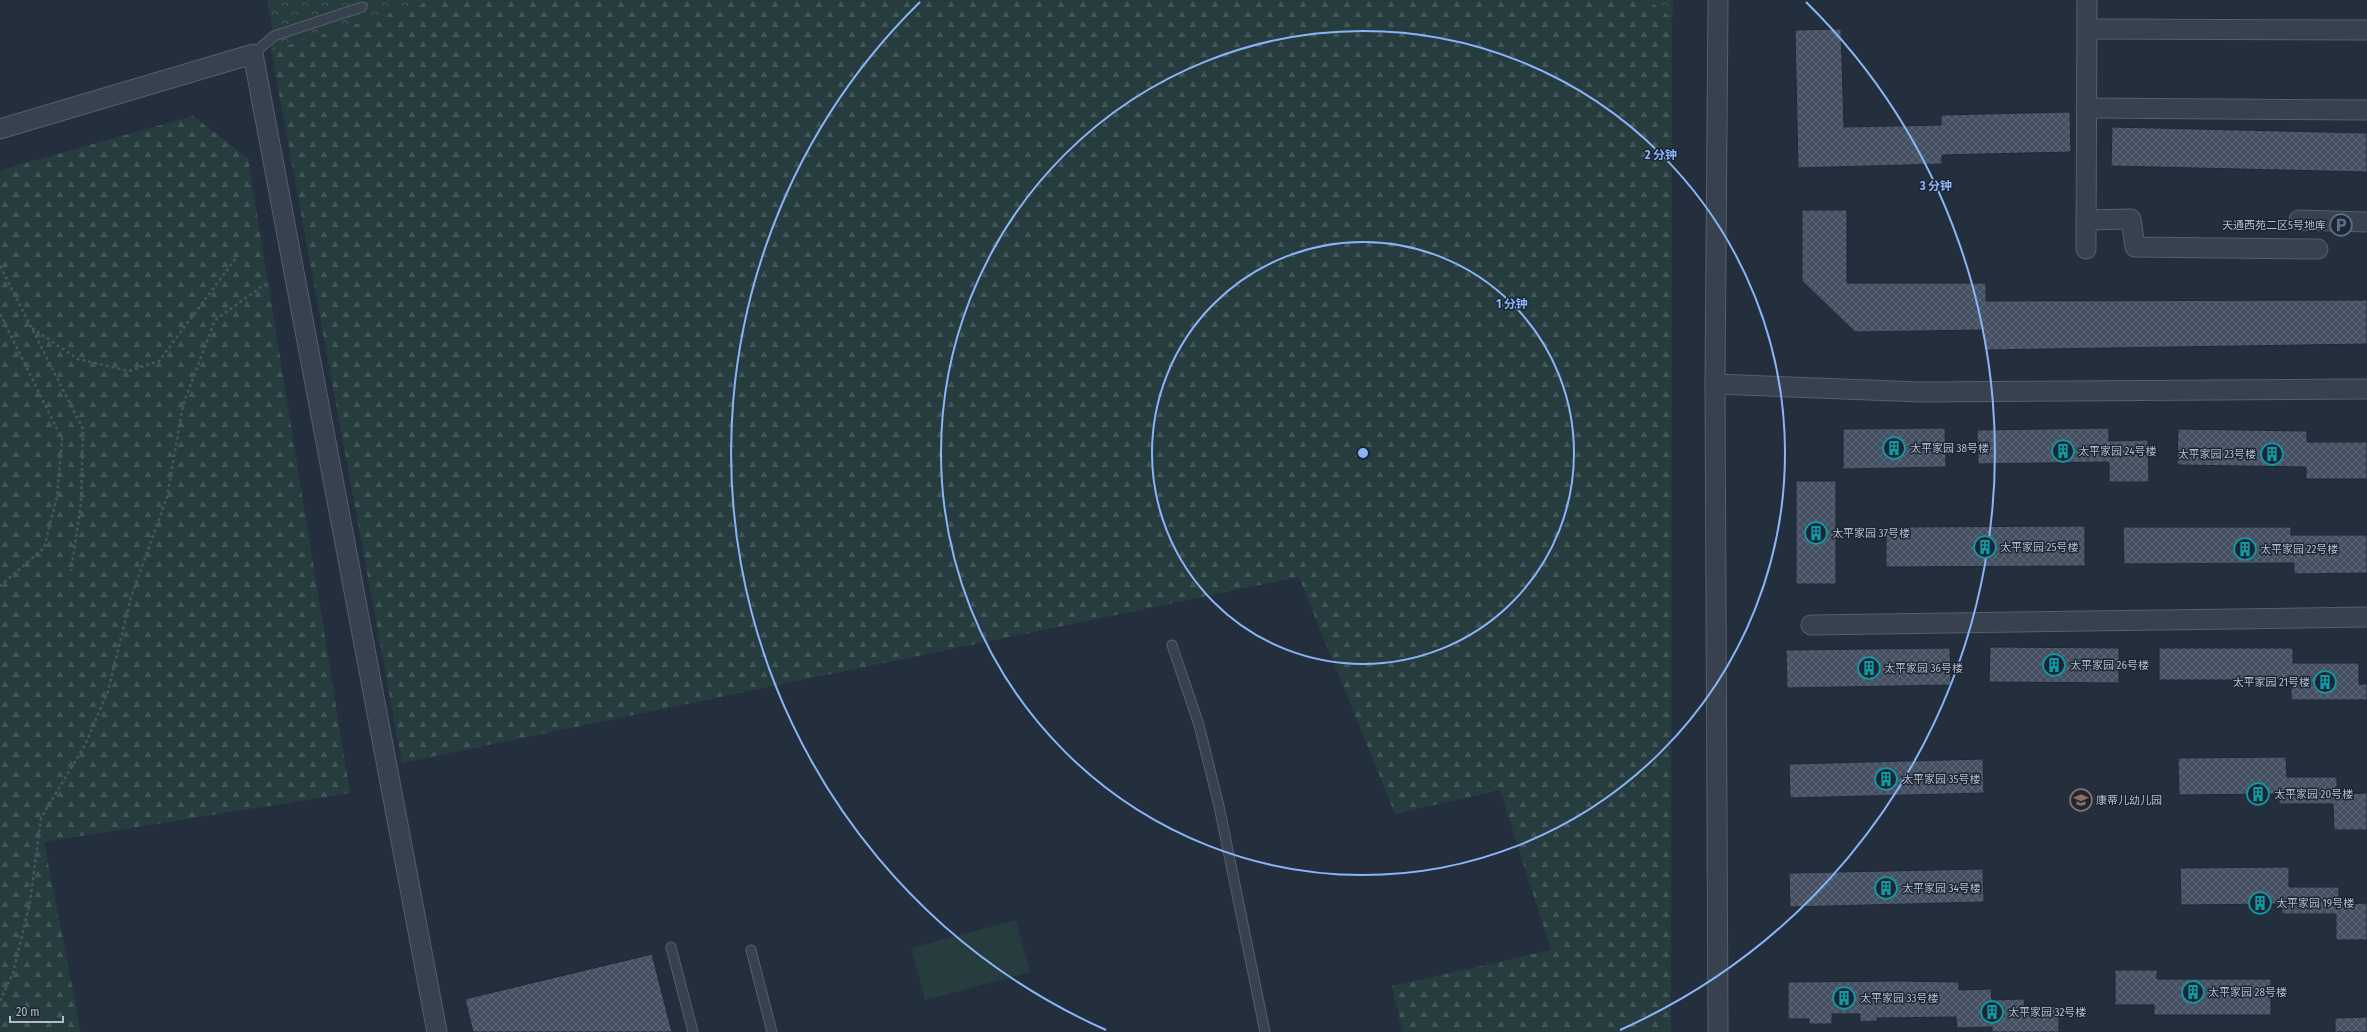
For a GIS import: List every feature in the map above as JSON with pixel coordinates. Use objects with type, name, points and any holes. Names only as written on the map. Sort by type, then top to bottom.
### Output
[{"type":"street","points":[[1718,0],[1715,384],[1718,1032]]},
{"type":"street","points":[[2086,250],[2087,0]]},
{"type":"street","points":[[2087,29],[2367,30]]},
{"type":"street","points":[[0,129],[253,54],[437,1032]]},
{"type":"street","points":[[2086,108],[2367,110]]},
{"type":"street","points":[[2086,220],[2130,219],[2136,247],[2318,249]]},
{"type":"street","points":[[2299,220],[2367,222]]},
{"type":"street","points":[[1715,384],[1921,392],[2367,389]]},
{"type":"street","points":[[1811,624],[2367,617]]},
{"type":"lane","points":[[253,54],[274,36],[362,7]]},
{"type":"lane","points":[[1172,645],[1201,733],[1219,806],[1265,1032]]},
{"type":"lane","points":[[671,947],[693,1032]]},
{"type":"lane","points":[[751,950],[772,1032]]},
{"type":"path","points":[[32,328],[78,359],[129,371],[159,361],[236,258]]},
{"type":"path","points":[[0,266],[83,429],[81,502],[71,571]]},
{"type":"path","points":[[0,1000],[13,973],[30,902],[41,818],[85,745],[108,691],[131,597],[167,497],[183,405],[215,320],[268,282]]},
{"type":"path","points":[[0,314],[62,439],[57,497],[44,548],[0,586]]},
{"type":"green space","points":[[267,0],[432,0],[271,50],[274,36]]},
{"type":"green space","points":[[432,0],[1649,0],[1672,18],[1671,1032],[1403,1032],[1392,986],[1551,950],[1500,790],[1395,814],[1299,577],[402,763],[271,50]]},
{"type":"green space","points":[[1649,0],[1673,0],[1672,18]]},
{"type":"green space","points":[[193,116],[248,158],[350,793],[44,842],[81,1032],[0,1032],[0,170]]},
{"type":"green space","points":[[1016,920],[1030,972],[925,1000],[911,948]]},
{"type":"building","points":[[1841,29],[1844,127],[1941,125],[1941,115],[2070,112],[2071,152],[1942,155],[1942,164],[1798,168],[1795,30]]},
{"type":"building","points":[[2112,127],[2367,133],[2367,172],[2111,166]]},
{"type":"building","points":[[1802,210],[1847,210],[1847,283],[1986,283],[1986,301],[2367,300],[2367,344],[1984,350],[1984,330],[1855,332],[1802,281]]},
{"type":"building","name":"太平家园 38号楼","points":[[1945,428],[1946,467],[1843,469],[1843,429]]},
{"type":"building","name":"太平家园 24号楼","points":[[2109,428],[2109,441],[2148,440],[2149,482],[2109,482],[2109,462],[1978,464],[1977,430]]},
{"type":"building","name":"太平家园 23号楼","points":[[2178,429],[2307,431],[2307,442],[2367,442],[2367,479],[2306,479],[2306,467],[2177,465]]},
{"type":"building","name":"太平家园 37号楼","points":[[1796,481],[1836,481],[1836,584],[1796,584]]},
{"type":"building","name":"太平家园 25号楼","points":[[2085,526],[2085,566],[1886,567],[1886,527]]},
{"type":"building","name":"太平家园 22号楼","points":[[2123,527],[2291,527],[2291,535],[2367,535],[2367,573],[2294,574],[2294,563],[2124,564]]},
{"type":"building","name":"太平家园 26号楼","points":[[1990,647],[2119,648],[2119,683],[1989,682]]},
{"type":"building","name":"太平家园 36号楼","points":[[1950,648],[1951,685],[1787,688],[1786,650]]},
{"type":"building","name":"太平家园 21号楼","points":[[2159,648],[2293,648],[2293,663],[2359,663],[2359,684],[2367,684],[2367,700],[2291,700],[2291,680],[2159,680]]},
{"type":"building","name":"太平家园 20号楼","points":[[2286,757],[2287,777],[2337,777],[2337,794],[2367,793],[2367,830],[2334,830],[2333,804],[2279,804],[2279,794],[2179,795],[2178,758]]},
{"type":"building","name":"太平家园 35号楼","points":[[1983,759],[1984,793],[1790,798],[1789,764]]},
{"type":"building","name":"太平家园 19号楼","points":[[2289,867],[2289,887],[2339,887],[2339,904],[2367,903],[2367,940],[2336,940],[2336,914],[2282,914],[2281,904],[2181,905],[2180,868]]},
{"type":"building","name":"太平家园 34号楼","points":[[1983,869],[1984,902],[1790,907],[1789,873]]},
{"type":"building","points":[[652,954],[672,1032],[473,1032],[465,999]]},
{"type":"building","name":"太平家园 28号楼","points":[[2115,970],[2157,970],[2157,979],[2271,979],[2271,1015],[2154,1015],[2154,1005],[2115,1005]]},
{"type":"building","points":[[1788,982],[1959,982],[1959,990],[1991,989],[1992,1000],[2024,999],[2025,1007],[2059,1006],[2059,1032],[1992,1032],[1992,1027],[1957,1028],[1956,1017],[1877,1018],[1877,1021],[1860,1022],[1860,1014],[1832,1014],[1832,1024],[1809,1024],[1809,1019],[1788,1019]]},
{"type":"building","points":[[2367,1017],[2367,1032],[2335,1032],[2335,1018]]},
{"type":"place","name":"天通西苑二区5号地库","points":[[2341,225]]},
{"type":"place","name":"太平家园 38号楼","points":[[1894,448]]},
{"type":"place","name":"太平家园 24号楼","points":[[2063,451]]},
{"type":"place","name":"太平家园 23号楼","points":[[2272,454]]},
{"type":"place","name":"太平家园 37号楼","points":[[1816,533]]},
{"type":"place","name":"太平家园 25号楼","points":[[1985,547]]},
{"type":"place","name":"太平家园 22号楼","points":[[2245,549]]},
{"type":"place","name":"太平家园 26号楼","points":[[2054,665]]},
{"type":"place","name":"太平家园 36号楼","points":[[1869,668]]},
{"type":"place","name":"太平家园 21号楼","points":[[2325,682]]},
{"type":"place","name":"太平家园 35号楼","points":[[1886,779]]},
{"type":"place","name":"太平家园 20号楼","points":[[2258,794]]},
{"type":"place","name":"康蒂儿幼儿园","points":[[2081,800]]},
{"type":"place","name":"太平家园 34号楼","points":[[1886,888]]},
{"type":"place","name":"太平家园 19号楼","points":[[2260,903]]},
{"type":"place","name":"太平家园 28号楼","points":[[2193,992]]},
{"type":"place","name":"太平家园 33号楼","points":[[1844,998]]},
{"type":"place","name":"太平家园 32号楼","points":[[1992,1012]]}]
